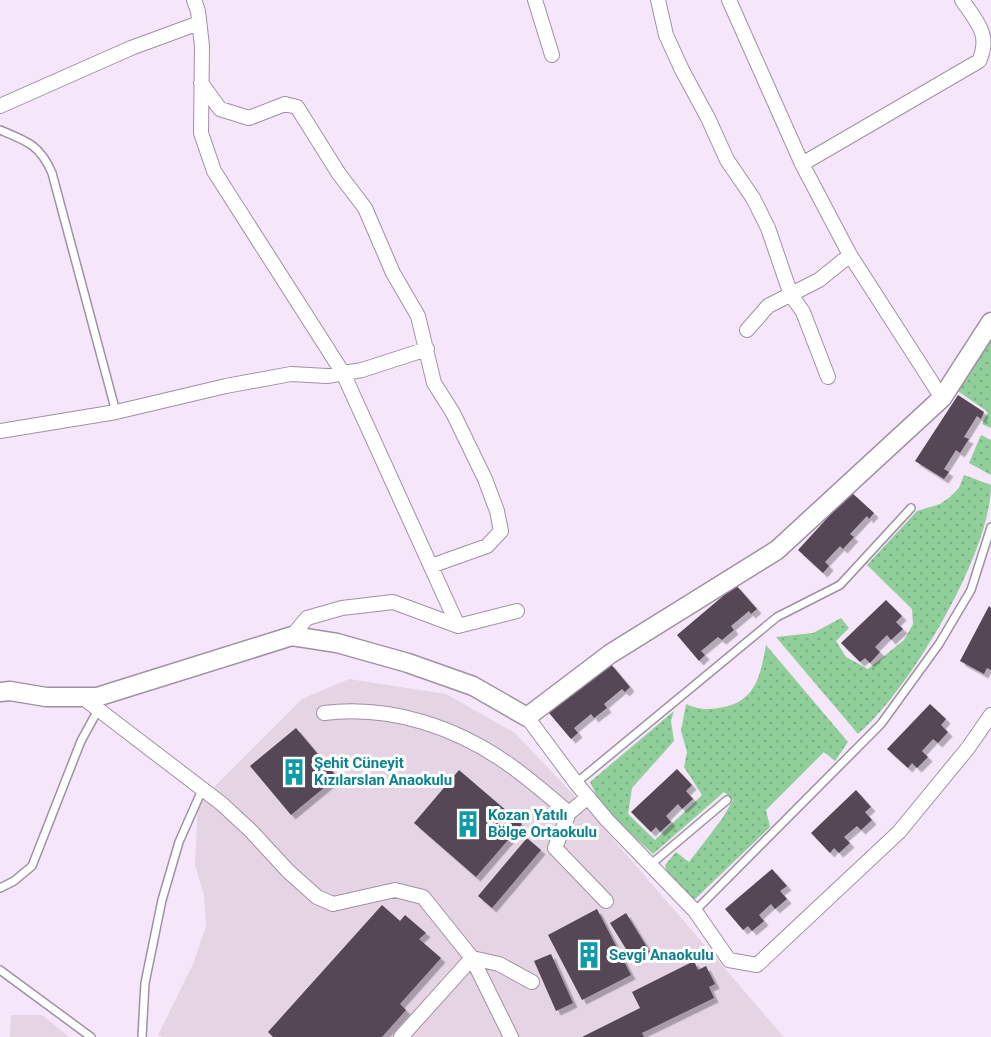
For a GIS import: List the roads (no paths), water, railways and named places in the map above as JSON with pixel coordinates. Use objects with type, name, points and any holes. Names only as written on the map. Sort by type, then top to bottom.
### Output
[{"type":"street","points":[[194,0],[202,46],[201,133],[214,171],[343,373],[458,626]]},
{"type":"street","points":[[535,0],[552,55]]},
{"type":"street","points":[[658,0],[666,35],[681,70],[708,118],[727,160],[753,198],[768,228],[791,295],[803,312],[828,377]]},
{"type":"street","points":[[729,0],[802,164],[850,255],[942,398]]},
{"type":"street","points":[[802,164],[979,61],[985,51],[986,35],[962,0]]},
{"type":"street","points":[[0,106],[131,48],[199,23]]},
{"type":"street","points":[[201,83],[220,109],[249,118],[285,104],[297,106],[339,174],[365,208],[393,273],[418,316],[434,383],[453,413],[485,479],[497,511],[501,531],[487,546],[431,566]]},
{"type":"street","points":[[747,330],[768,306],[819,280],[850,255]]},
{"type":"street","points":[[527,717],[619,648],[777,549],[942,398],[991,322]]},
{"type":"street","points":[[0,430],[116,412],[226,386],[291,374],[327,376],[362,370],[426,349]]},
{"type":"street","points":[[292,636],[307,618],[342,608],[393,602],[458,626],[517,611]]},
{"type":"street","points":[[0,692],[10,691],[46,697],[97,697],[292,636],[337,643],[408,663],[473,686],[527,717],[607,820],[695,911],[729,960],[757,965],[899,832],[968,748],[991,715]]},
{"type":"street","points":[[82,697],[222,804],[317,897],[333,904],[395,890],[423,897],[472,958],[511,1037]]},
{"type":"street","points":[[324,713],[343,711],[393,715],[438,727],[466,738],[511,766],[569,813]]},
{"type":"street","points":[[588,797],[569,813],[555,848],[606,901]]},
{"type":"street","points":[[472,958],[499,964],[532,982]]},
{"type":"street","points":[[401,1037],[472,958]]},
{"type":"lane","points":[[0,130],[32,144],[41,152],[52,173],[116,412]]},
{"type":"lane","points":[[576,783],[777,617],[840,585],[911,508]]},
{"type":"lane","points":[[695,911],[881,724],[939,644],[971,590],[991,527]]},
{"type":"lane","points":[[0,888],[14,881],[32,866],[81,741],[98,710]]},
{"type":"lane","points":[[142,1037],[145,983],[162,900],[179,842],[202,790]]},
{"type":"lane","points":[[650,865],[727,800]]},
{"type":"lane","points":[[0,970],[91,1037]]},
{"type":"place","name":"Şehit Cüneyit Kızılarslan Anaokulu","points":[[294,772]]},
{"type":"place","name":"Kozan Yatılı Bölge Ortaokulu","points":[[468,824]]},
{"type":"place","name":"Sevgi Anaokulu","points":[[589,955]]}]
